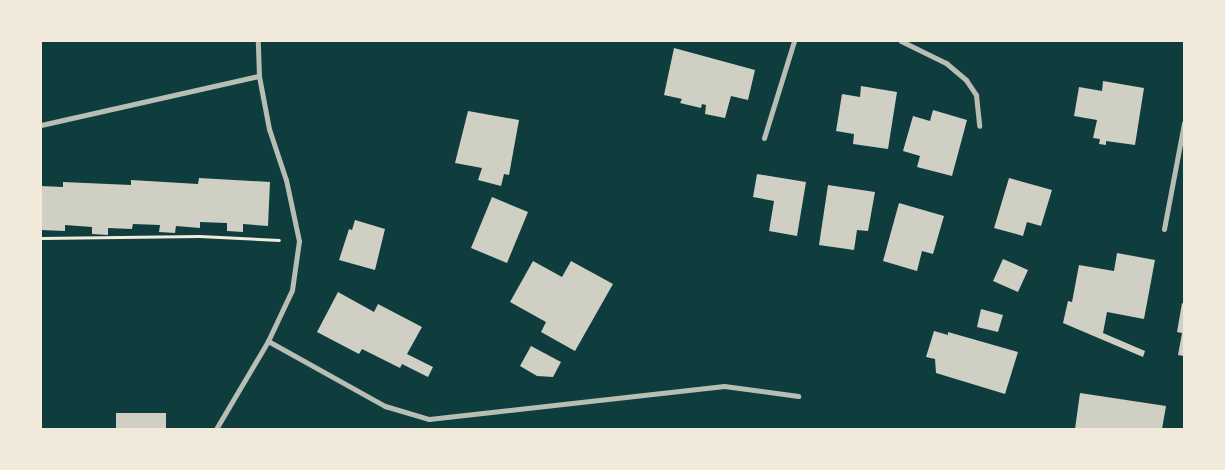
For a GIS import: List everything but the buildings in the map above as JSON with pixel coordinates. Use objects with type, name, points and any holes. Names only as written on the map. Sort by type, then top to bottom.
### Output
[{"type":"street","points":[[216,429],[268,342],[292,290],[299,241],[286,180],[268,129],[259,76],[258,41]]},
{"type":"street","points":[[764,138],[794,41]]},
{"type":"street","points":[[901,41],[946,63],[966,80],[976,95],[979,126]]},
{"type":"street","points":[[41,125],[259,76]]},
{"type":"street","points":[[1164,229],[1184,123]]},
{"type":"street","points":[[268,342],[385,406],[429,419],[724,386],[798,396]]},
{"type":"path","points":[[41,238],[199,236],[299,241]]}]
